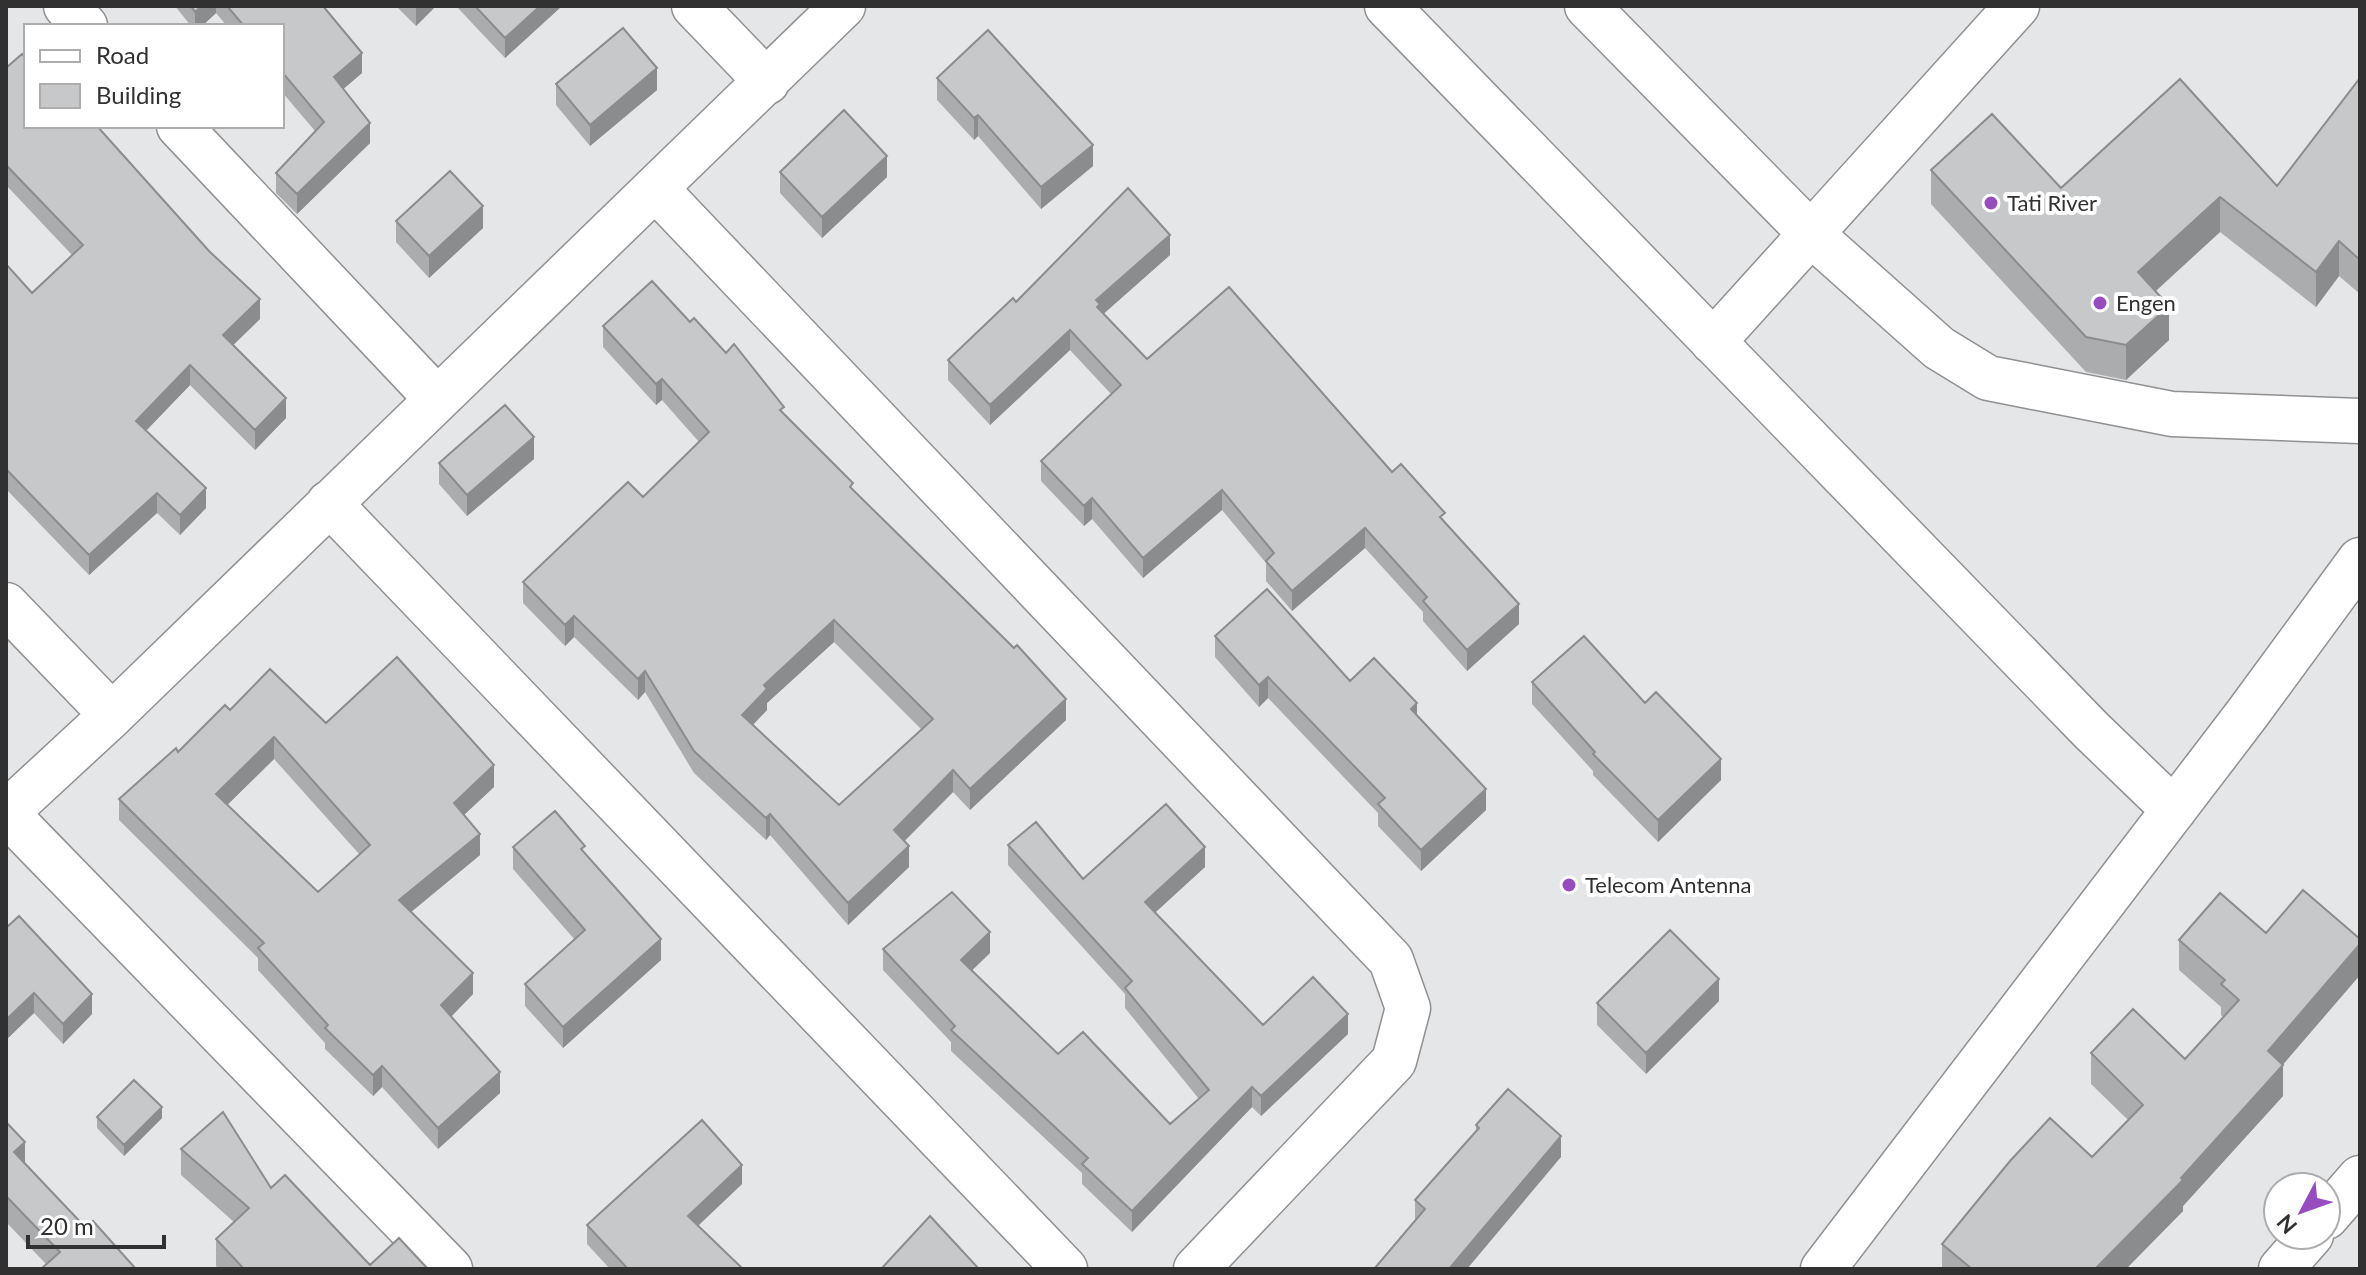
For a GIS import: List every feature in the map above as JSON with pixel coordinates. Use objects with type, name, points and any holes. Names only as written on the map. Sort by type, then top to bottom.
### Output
[{"type":"street","points":[[66,6],[83,24]]},
{"type":"street","points":[[694,6],[767,82]]},
{"type":"street","points":[[450,1269],[6,813],[112,715],[843,6]]},
{"type":"street","points":[[1387,6],[2174,810]]},
{"type":"street","points":[[1587,6],[1811,234],[1939,348],[1988,378],[2172,414],[2360,421]]},
{"type":"street","points":[[1713,342],[2017,6]]},
{"type":"street","points":[[181,128],[437,399]]},
{"type":"street","points":[[656,189],[1391,960],[1408,1008],[1394,1061],[1196,1269]]},
{"type":"street","points":[[329,503],[1065,1269]]},
{"type":"street","points":[[1823,1269],[2174,810],[2360,560]]},
{"type":"street","points":[[6,605],[112,715]]},
{"type":"street","points":[[2342,1199],[2360,1178]]},
{"type":"street","points":[[2281,1269],[2297,1251]]},
{"type":"building","points":[[227,6],[323,6],[362,53],[334,77],[370,123],[297,194],[276,173],[324,122],[284,74],[284,24],[242,24]]},
{"type":"building","points":[[475,6],[540,6],[505,38]]},
{"type":"building","points":[[623,28],[657,68],[590,125],[556,84]]},
{"type":"building","points":[[988,30],[1093,145],[1041,187],[978,115],[974,118],[937,78]]},
{"type":"building","points":[[22,54],[24,56],[24,128],[99,128],[209,251],[260,299],[223,335],[286,398],[255,430],[190,365],[136,421],[206,488],[180,515],[157,493],[89,555],[6,469],[6,264],[32,293],[83,245],[6,165],[6,68]]},
{"type":"building","points":[[2360,78],[2360,260],[2339,241],[2316,272],[2220,197],[2138,272],[2169,306],[2126,345],[2086,337],[1931,170],[1992,114],[2061,188],[2180,79],[2277,186]]},
{"type":"building","points":[[844,110],[887,156],[822,217],[780,172]]},
{"type":"building","points":[[450,171],[483,206],[429,256],[396,221]]},
{"type":"building","points":[[1128,188],[1170,235],[1096,300],[1100,304],[1097,307],[1147,359],[1229,287],[1392,472],[1401,464],[1445,513],[1440,517],[1519,604],[1467,650],[1423,601],[1427,597],[1365,528],[1292,591],[1266,561],[1274,553],[1222,490],[1143,558],[1092,498],[1084,506],[1041,461],[1121,385],[1070,330],[990,405],[948,360],[1013,298],[1016,302]]},
{"type":"building","points":[[652,281],[690,322],[694,318],[726,353],[734,344],[784,407],[780,410],[853,483],[850,487],[1014,648],[1017,645],[1066,699],[970,789],[953,770],[894,830],[909,846],[848,903],[770,814],[766,818],[694,751],[645,671],[638,679],[574,616],[565,625],[523,582],[628,482],[643,497],[709,432],[662,379],[656,384],[603,326]],"holes":[[[834,620],[933,719],[839,805],[742,715],[767,689],[764,685]]]},
{"type":"building","points":[[505,405],[534,437],[467,495],[439,463]]},
{"type":"building","points":[[1267,589],[1350,681],[1374,658],[1417,703],[1411,709],[1486,789],[1421,850],[1378,804],[1385,798],[1268,677],[1259,685],[1215,636]]},
{"type":"building","points":[[1584,636],[1645,703],[1656,692],[1721,759],[1658,820],[1593,754],[1595,752],[1532,682]]},
{"type":"building","points":[[397,657],[494,765],[454,803],[480,834],[399,900],[473,973],[441,1005],[500,1072],[438,1128],[382,1066],[373,1075],[325,1028],[328,1025],[258,948],[264,943],[119,799],[176,748],[178,752],[225,705],[230,710],[270,669],[326,723]],"holes":[[[274,737],[370,845],[318,892],[216,794]]]},
{"type":"building","points":[[1166,804],[1205,847],[1145,902],[1263,1025],[1313,977],[1348,1014],[1261,1096],[1252,1087],[1132,1211],[1082,1164],[1088,1158],[951,1030],[955,1026],[883,949],[952,892],[990,932],[961,960],[1058,1054],[1083,1032],[1170,1124],[1209,1090],[1125,988],[1132,981],[1008,845],[1036,822],[1083,879]]},
{"type":"building","points":[[555,811],[585,846],[581,849],[661,939],[563,1027],[525,984],[585,930],[513,847]]},
{"type":"building","points":[[2303,890],[2360,939],[2360,944],[2268,1051],[2283,1065],[2181,1178],[2183,1180],[2095,1269],[1972,1269],[1942,1244],[2050,1118],[2092,1157],[2143,1105],[2091,1053],[2133,1009],[2185,1059],[2239,1000],[2221,984],[2225,980],[2179,940],[2220,893],[2266,933]]},
{"type":"building","points":[[19,916],[92,994],[63,1024],[34,993],[8,1018],[6,1016],[6,928]]},
{"type":"building","points":[[1670,930],[1719,979],[1646,1053],[1597,1003]]},
{"type":"building","points":[[134,1080],[162,1107],[124,1145],[97,1117]]},
{"type":"building","points":[[1508,1089],[1561,1136],[1449,1269],[1374,1269],[1425,1209],[1415,1200],[1479,1128],[1476,1125]]},
{"type":"building","points":[[223,1112],[271,1188],[285,1175],[370,1265],[399,1238],[428,1269],[244,1269],[216,1239],[249,1208],[181,1149]]},
{"type":"building","points":[[702,1120],[742,1165],[688,1216],[743,1269],[628,1269],[587,1225]]},
{"type":"building","points":[[6,1122],[25,1142],[14,1152],[86,1228],[93,1221],[136,1269],[41,1269],[60,1252],[6,1196]]},
{"type":"building","points":[[930,1216],[979,1269],[881,1269]]},
{"type":"place","name":"Tati River","points":[[1991,203]]},
{"type":"place","name":"Engen","points":[[2100,303]]},
{"type":"place","name":"Telecom Antenna","points":[[1569,885]]}]
